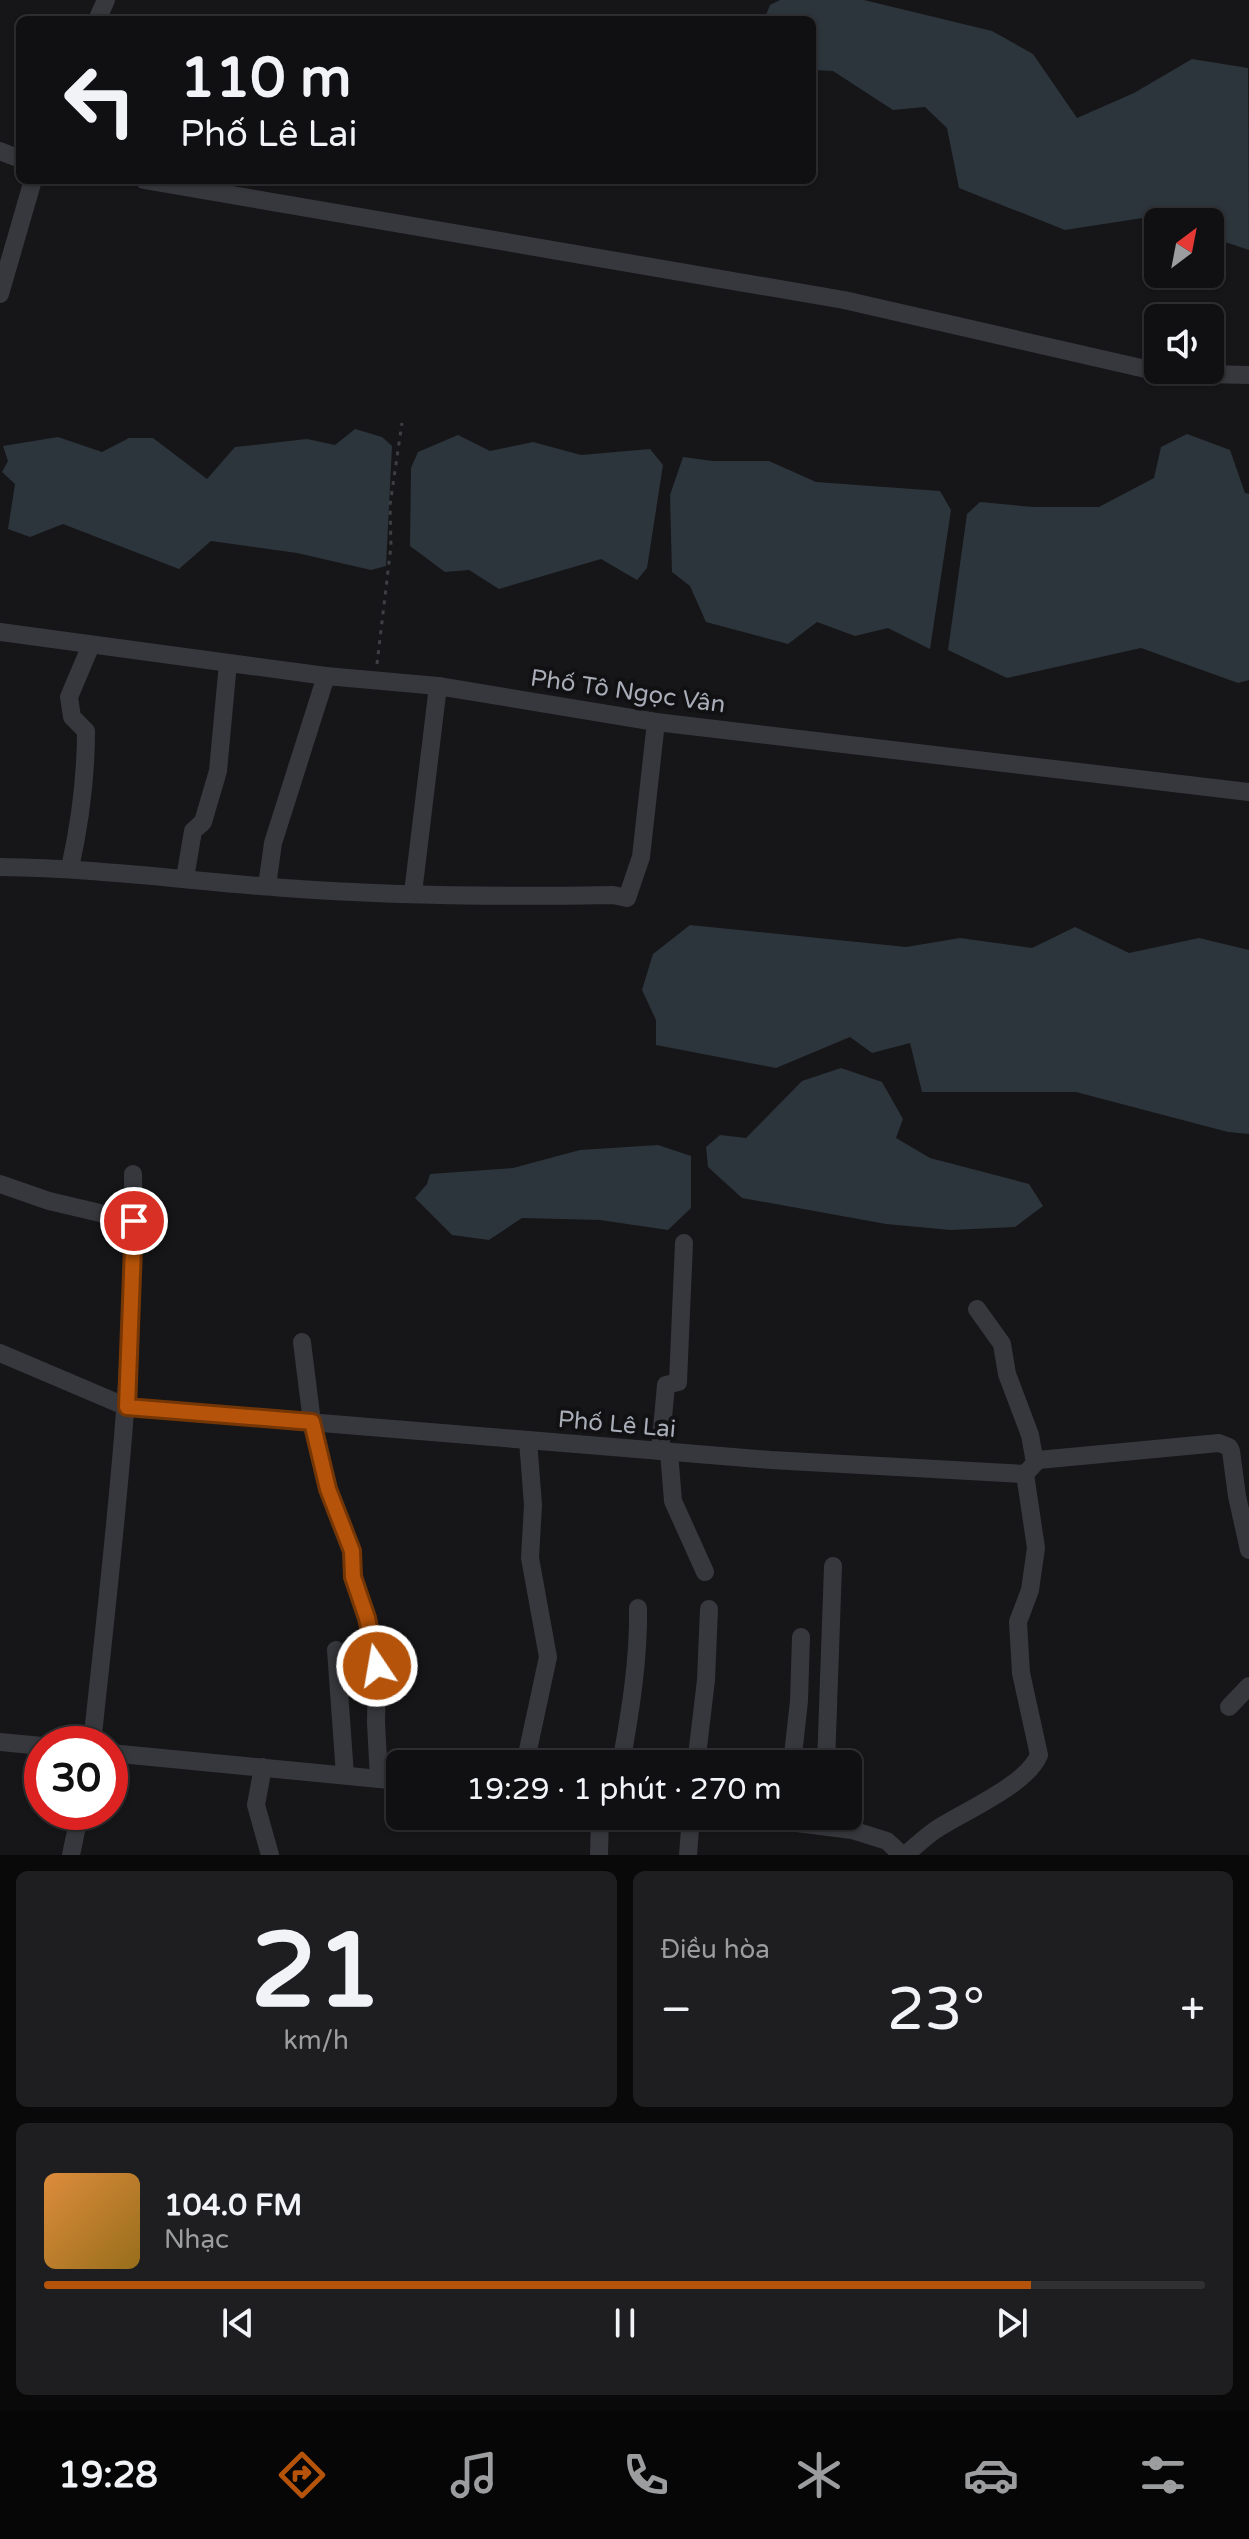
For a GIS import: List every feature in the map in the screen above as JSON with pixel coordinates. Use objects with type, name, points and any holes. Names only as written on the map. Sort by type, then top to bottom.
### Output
[{"type":"street","points":[[0,294],[32,184]]},
{"type":"street","points":[[167,184],[844,300],[1163,373],[1249,375]]},
{"type":"street","name":"Phố Tô Ngọc Vân","points":[[0,632],[326,676],[438,686],[656,722],[1249,792]]},
{"type":"street","points":[[70,868],[86,763],[86,731],[72,717],[69,697],[91,645]]},
{"type":"street","points":[[185,878],[193,831],[203,822],[218,771],[228,663]]},
{"type":"street","points":[[267,886],[273,843],[326,676]]},
{"type":"street","points":[[413,893],[438,686]]},
{"type":"street","points":[[0,867],[70,868],[267,886],[413,893],[613,895],[627,898],[641,857],[656,722]]},
{"type":"street","points":[[94,1726],[127,1407],[133,1174]]},
{"type":"street","points":[[0,1184],[49,1201],[134,1221]]},
{"type":"street","points":[[684,1243],[678,1382],[666,1385],[664,1452],[673,1501],[705,1572]]},
{"type":"street","points":[[852,1830],[887,1841],[904,1855],[933,1831],[1023,1775],[1035,1764],[1039,1755],[1021,1673],[1018,1622],[1030,1590],[1036,1548],[1030,1435],[1007,1374],[1002,1344],[977,1309]]},
{"type":"street","points":[[302,1342],[312,1422],[328,1489],[352,1551],[353,1577],[367,1618],[377,1666],[379,1779]]},
{"type":"street","name":"Phố Lê Lai","points":[[0,1353],[127,1407],[664,1452],[787,1461],[1030,1469],[1038,1460],[1219,1443],[1231,1451],[1249,1550]]},
{"type":"street","points":[[528,1440],[533,1505],[530,1558],[548,1657],[528,1750]]},
{"type":"street","points":[[826,1750],[833,1566]]},
{"type":"street","points":[[624,1750],[632,1703],[639,1634],[638,1608]]},
{"type":"street","points":[[698,1750],[706,1680],[709,1609]]},
{"type":"street","points":[[794,1750],[801,1637]]},
{"type":"street","points":[[336,1650],[345,1775]]},
{"type":"street","points":[[1229,1707],[1249,1686]]},
{"type":"street","points":[[0,1742],[24,1744]]},
{"type":"street","points":[[128,1755],[386,1780]]},
{"type":"street","points":[[263,1767],[256,1805],[270,1855]]},
{"type":"street","points":[[71,1855],[76,1830]]},
{"type":"street","points":[[599,1855],[600,1830]]},
{"type":"street","points":[[688,1855],[690,1830]]},
{"type":"path","points":[[376,680],[391,546],[390,505],[402,423]]},
{"type":"shaded area","points":[[780,0],[864,0],[992,31],[1033,54],[1077,118],[1134,93],[1192,59],[1248,68],[1249,250],[1224,242],[1224,208],[1144,208],[1144,218],[1065,230],[959,188],[947,128],[925,107],[893,110],[833,71],[816,70],[816,16],[766,16],[770,5]]},
{"type":"shaded area","points":[[355,429],[382,437],[392,446],[386,566],[371,570],[297,553],[211,541],[179,569],[63,524],[30,537],[8,529],[15,484],[2,472],[8,461],[3,446],[58,437],[102,452],[129,438],[153,438],[207,479],[235,447],[307,439],[335,445]]},
{"type":"shaded area","points":[[1187,434],[1230,450],[1245,493],[1249,494],[1249,680],[1238,683],[1141,648],[1007,678],[948,650],[967,514],[980,502],[1033,507],[1099,507],[1154,478],[1161,447]]},
{"type":"shaded area","points":[[458,435],[490,451],[533,442],[581,455],[650,449],[663,465],[647,568],[637,580],[601,559],[499,589],[469,570],[445,572],[410,546],[411,468],[418,452]]},
{"type":"shaded area","points":[[683,457],[713,461],[769,461],[816,482],[940,491],[951,510],[930,649],[888,628],[855,636],[817,622],[788,644],[706,622],[690,586],[672,572],[670,495]]},
{"type":"shaded area","points":[[690,925],[906,947],[960,938],[1032,948],[1075,927],[1129,953],[1199,938],[1249,950],[1249,1134],[1228,1132],[1076,1092],[922,1092],[910,1043],[872,1053],[850,1037],[776,1068],[656,1045],[656,1020],[642,990],[653,954]]},
{"type":"shaded area","points":[[841,1068],[882,1082],[903,1119],[896,1138],[930,1158],[1029,1184],[1043,1206],[1015,1227],[951,1230],[886,1224],[742,1198],[708,1167],[706,1147],[720,1135],[746,1138],[802,1081]]},
{"type":"shaded area","points":[[658,1145],[691,1156],[691,1208],[668,1230],[600,1220],[522,1218],[489,1240],[452,1235],[415,1198],[427,1184],[430,1174],[513,1168],[580,1150]]},
{"type":"route","points":[[134,1221],[127,1407],[312,1422],[328,1489],[352,1551],[353,1577],[367,1618],[377,1666]]}]
